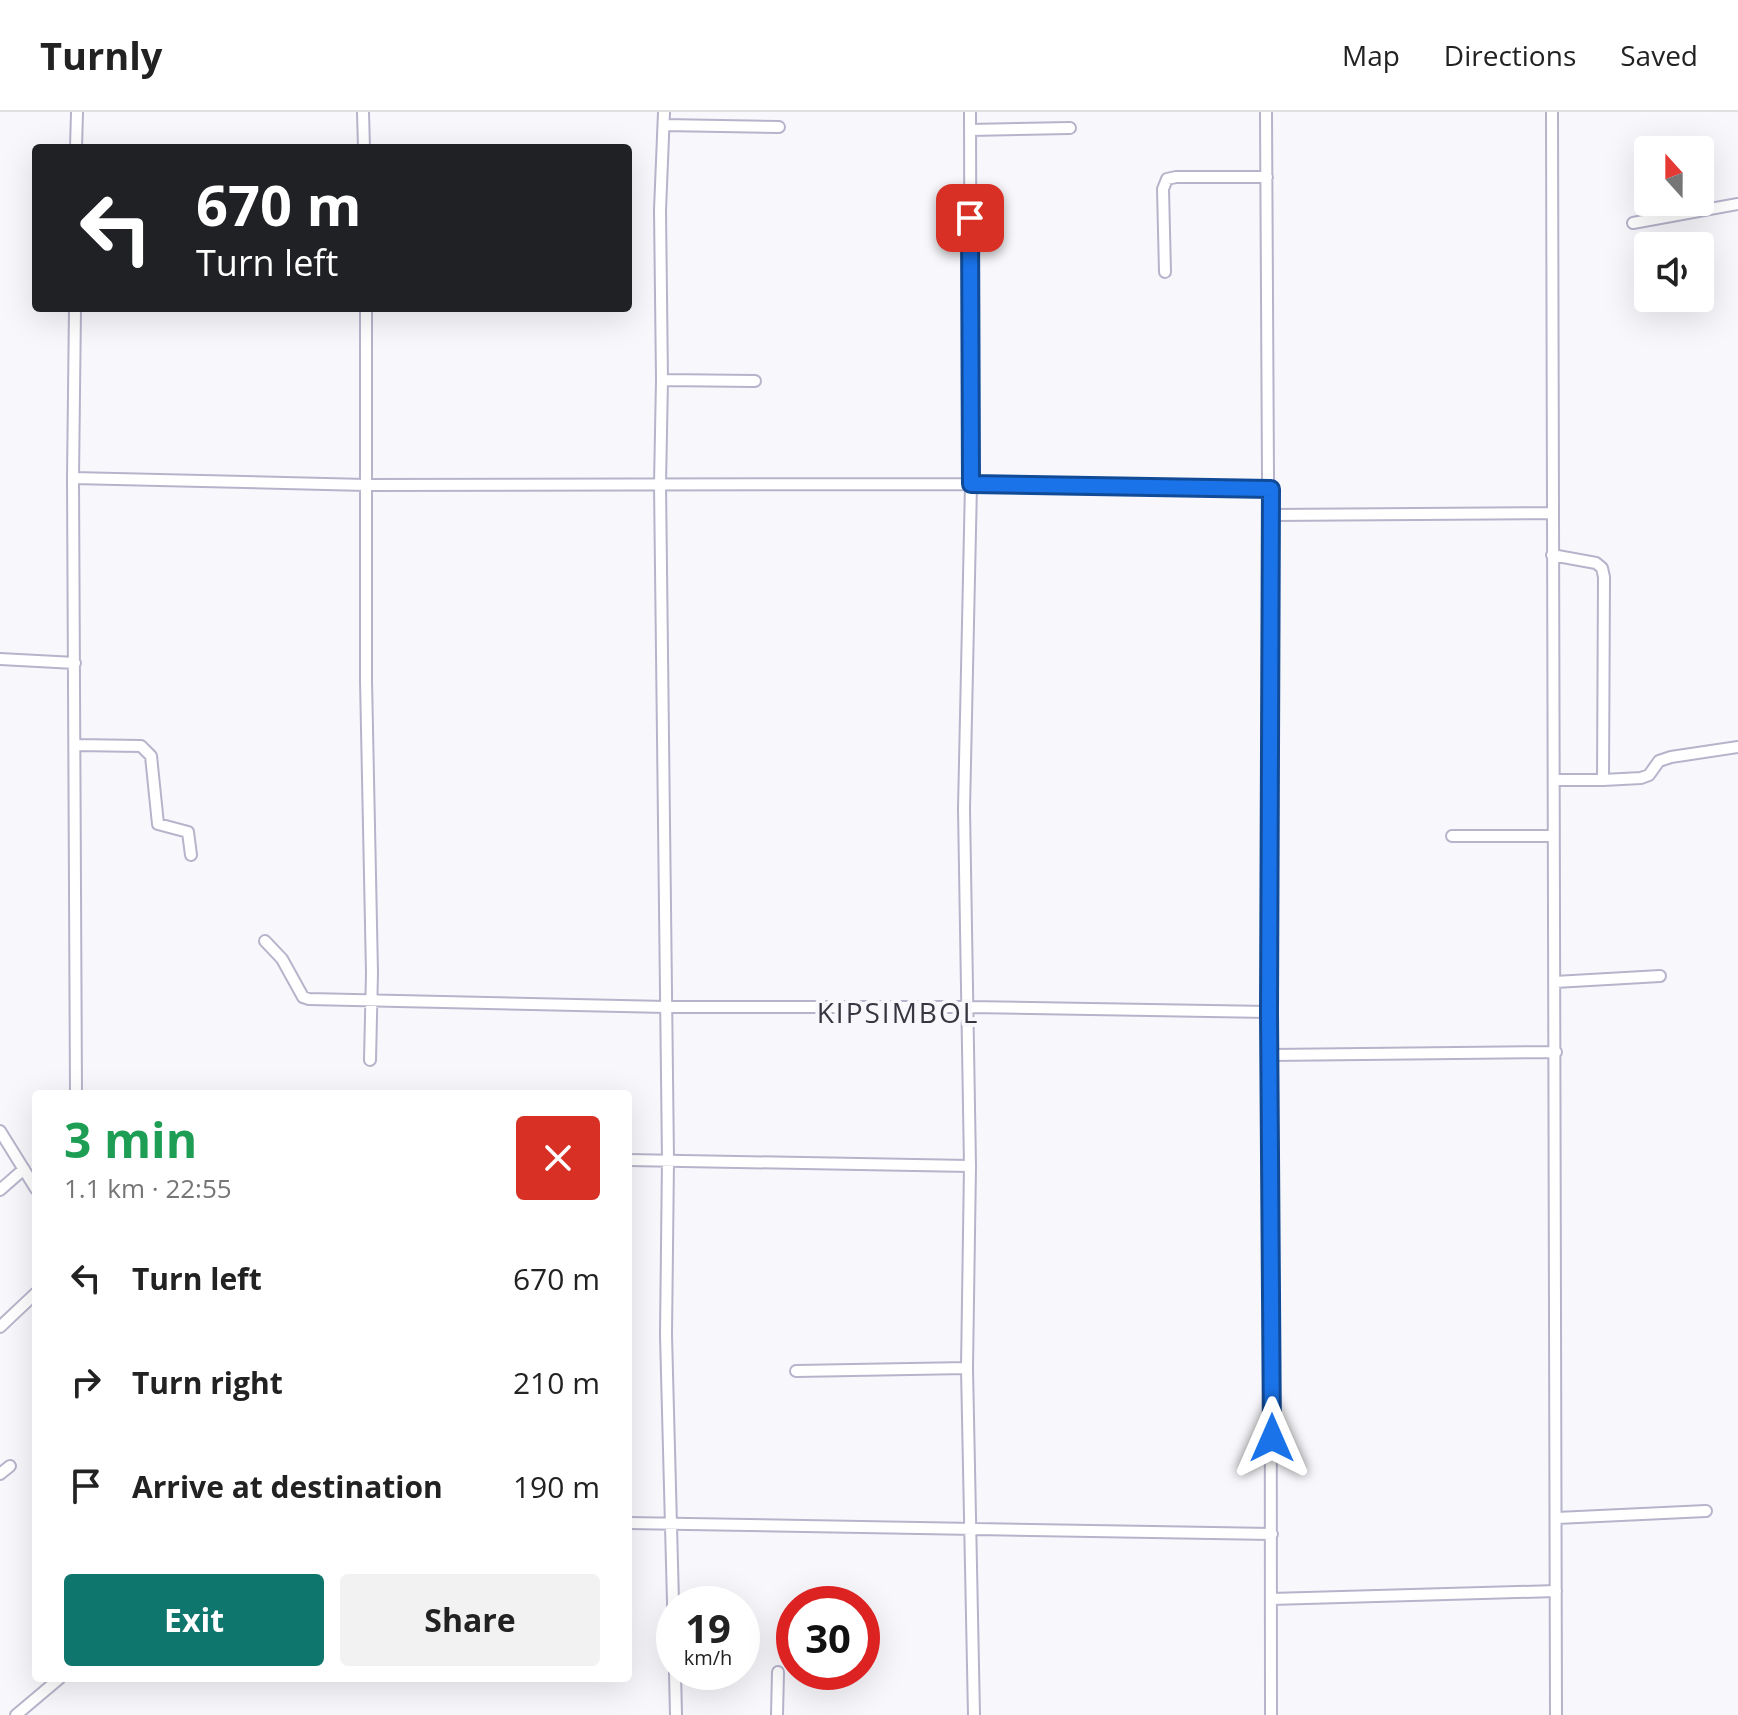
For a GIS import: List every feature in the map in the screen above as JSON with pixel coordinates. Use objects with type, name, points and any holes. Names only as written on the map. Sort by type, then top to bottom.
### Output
[{"type":"street","points":[[76,144],[77,112]]},
{"type":"street","points":[[363,112],[364,144]]},
{"type":"street","points":[[664,112],[660,210],[660,484],[668,1160],[666,1335],[673,1586]]},
{"type":"street","points":[[970,112],[971,484],[964,809],[970,1166],[967,1368],[974,1715]]},
{"type":"street","points":[[1266,112],[1271,489],[1271,1715]]},
{"type":"street","points":[[1552,112],[1556,1715]]},
{"type":"street","points":[[664,125],[779,127]]},
{"type":"street","points":[[970,130],[1070,128]]},
{"type":"street","points":[[1165,272],[1163,189],[1167,179],[1267,177]]},
{"type":"street","points":[[1633,223],[1738,204]]},
{"type":"street","points":[[75,312],[76,1090]]},
{"type":"street","points":[[366,312],[370,1060]]},
{"type":"street","points":[[662,380],[755,381]]},
{"type":"street","points":[[73,478],[366,485],[971,484],[1271,489]]},
{"type":"street","points":[[1270,515],[1552,513]]},
{"type":"street","points":[[1552,555],[1596,563],[1602,568],[1603,780]]},
{"type":"street","points":[[0,659],[75,663]]},
{"type":"street","points":[[76,745],[141,746],[147,750],[151,756],[158,824],[188,832],[191,855]]},
{"type":"street","points":[[1555,780],[1641,778],[1649,775],[1659,761],[1671,757],[1738,747]]},
{"type":"street","points":[[1452,836],[1554,836]]},
{"type":"street","points":[[265,941],[282,959],[303,997],[371,1002],[1269,1012]]},
{"type":"street","points":[[1555,982],[1660,976]]},
{"type":"street","points":[[1270,1055],[1556,1052]]},
{"type":"street","points":[[0,1131],[32,1182]]},
{"type":"street","points":[[632,1160],[970,1166]]},
{"type":"street","points":[[0,1190],[24,1169]]},
{"type":"street","points":[[0,1327],[32,1297]]},
{"type":"street","points":[[796,1371],[967,1368]]},
{"type":"street","points":[[0,1474],[10,1466]]},
{"type":"street","points":[[1557,1518],[1706,1511]]},
{"type":"street","points":[[632,1523],[1272,1534]]},
{"type":"street","points":[[1271,1599],[1556,1591]]},
{"type":"street","points":[[16,1715],[55,1682]]},
{"type":"street","points":[[675,1690],[676,1715]]},
{"type":"street","points":[[777,1715],[778,1690]]},
{"type":"district","name":"KIPSIMBOL","points":[[898,1013]]},
{"type":"route","points":[[970,218],[971,484],[1271,489],[1269,1012],[1272,1438]]}]
